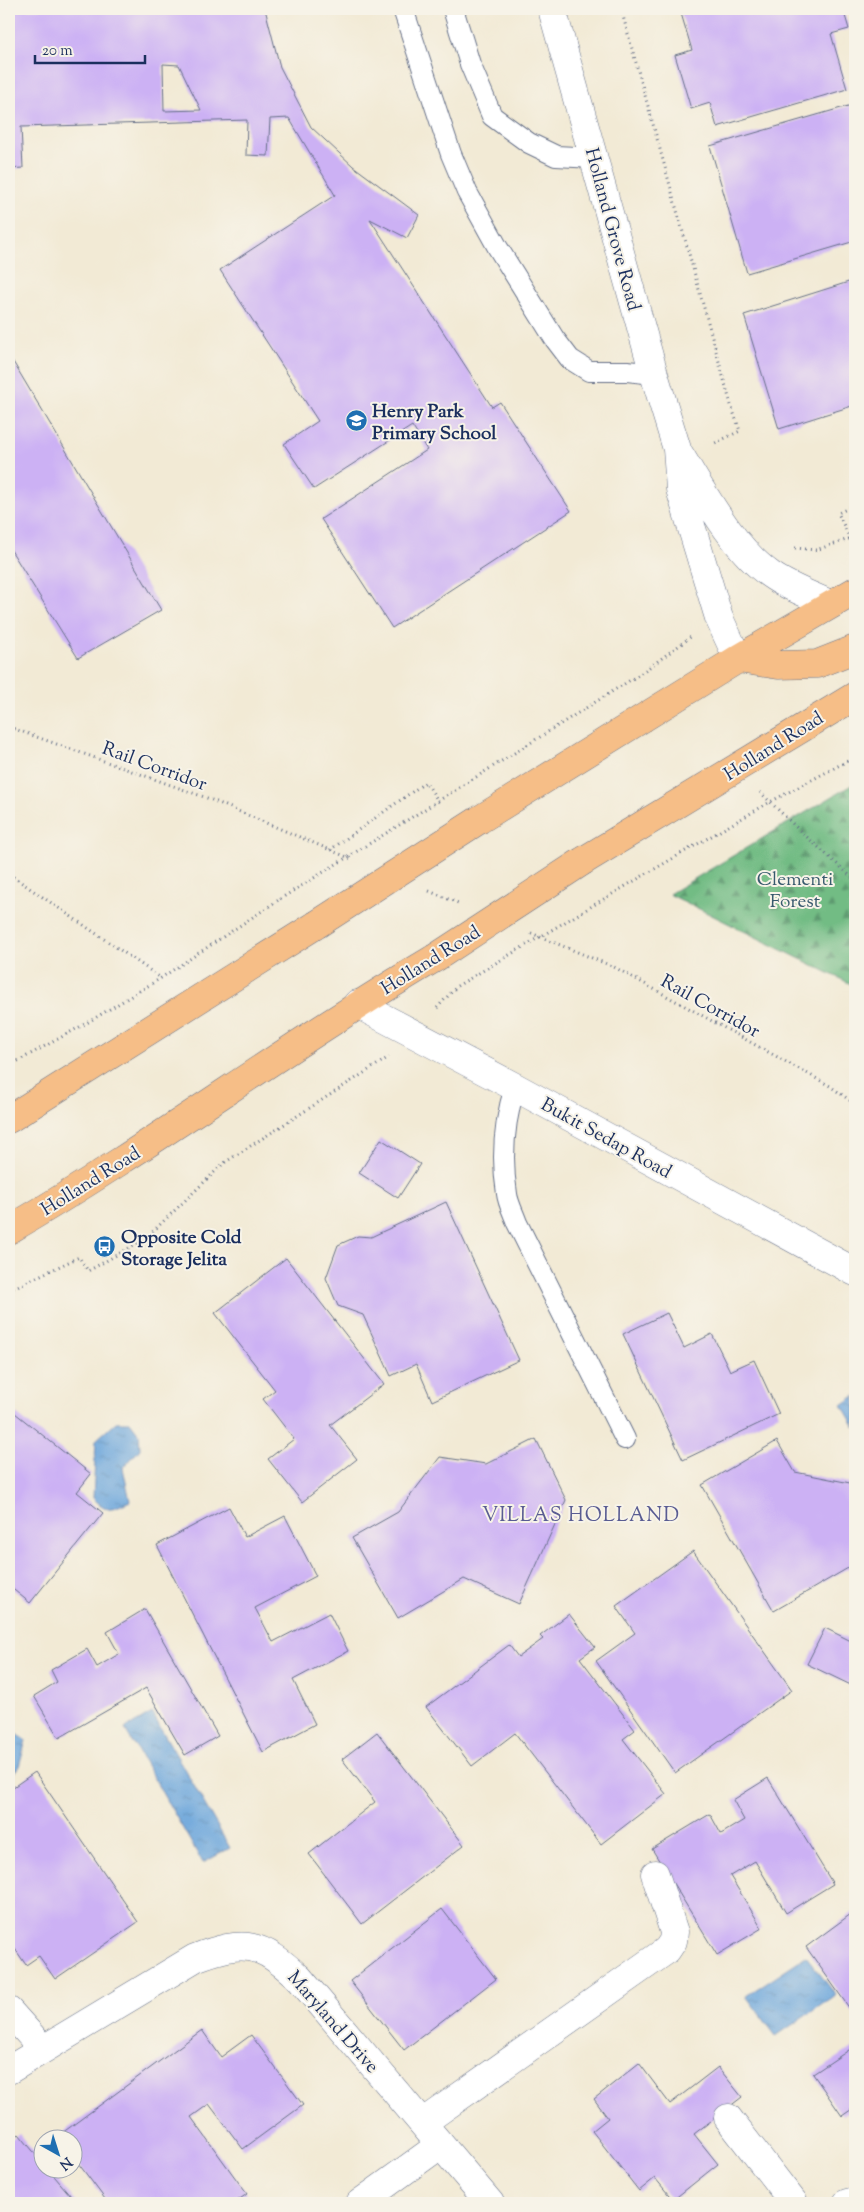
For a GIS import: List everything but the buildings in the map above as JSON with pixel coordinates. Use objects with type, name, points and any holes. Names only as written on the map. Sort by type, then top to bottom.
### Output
[{"type":"main road","points":[[9,1119],[479,820],[738,659],[855,591]]},
{"type":"main road","points":[[738,659],[778,665],[817,664],[855,649]]},
{"type":"main road","name":"Holland Road","points":[[9,1230],[102,1173],[357,1004],[435,958],[583,861],[855,696]]},
{"type":"street","name":"Holland Grove Road","points":[[552,9],[654,374],[677,449],[680,489],[719,618],[738,659]]},
{"type":"street","name":"Holland Grove Road","points":[[677,449],[706,497],[739,545],[770,574],[830,604]]},
{"type":"street","name":"Bukit Sedap Road","points":[[357,1004],[515,1087],[855,1272]]},
{"type":"street","points":[[422,2123],[667,1950],[673,1941],[674,1932],[655,1874]]},
{"type":"street","name":"Maryland Drive","points":[[9,2070],[195,1958],[222,1948],[243,1945],[261,1950],[280,1960],[300,1978],[490,2203]]},
{"type":"street","points":[[9,2011],[43,2049]]},
{"type":"street","points":[[728,2118],[794,2203]]},
{"type":"street","points":[[360,2203],[440,2145]]},
{"type":"street","points":[[847,2203],[855,2201]]},
{"type":"lane","points":[[403,9],[451,154],[467,192],[498,248],[554,338],[570,358],[589,371],[627,371],[654,374]]},
{"type":"lane","points":[[454,9],[470,64],[492,116],[528,143],[556,156],[594,158]]},
{"type":"lane","points":[[515,1087],[507,1113],[503,1152],[507,1196],[517,1223],[625,1439]]},
{"type":"path","points":[[621,9],[723,377],[740,431],[713,444],[717,452]]},
{"type":"path","points":[[850,539],[838,513],[855,505]]},
{"type":"path","points":[[788,546],[796,549],[816,550],[855,536]]},
{"type":"path","points":[[770,574],[796,549]]},
{"type":"path","points":[[9,1066],[85,1024],[161,978],[280,899],[640,674],[676,646],[719,618]]},
{"type":"path","name":"Rail Corridor","points":[[9,727],[207,798],[291,833]]},
{"type":"path","points":[[9,1290],[79,1257],[88,1272],[145,1239],[224,1163],[390,1056],[457,986],[770,802],[855,758]]},
{"type":"path","points":[[736,768],[855,880]]},
{"type":"path","points":[[330,850],[426,782],[438,801]]},
{"type":"path","points":[[9,874],[161,978]]},
{"type":"path","name":"Rail Corridor","points":[[549,941],[614,967],[830,1086],[855,1104]]},
{"type":"green space","name":"Clementi Forest","points":[[855,783],[855,986],[669,894],[850,786]]},
{"type":"water","points":[[855,1396],[855,1427],[842,1405]]},
{"type":"water","points":[[116,1422],[130,1422],[139,1434],[140,1449],[123,1468],[130,1501],[114,1508],[106,1508],[93,1498],[96,1440]]},
{"type":"water","points":[[152,1713],[230,1848],[203,1863],[125,1729]]},
{"type":"water","points":[[9,1729],[26,1740],[19,1766],[9,1779]]},
{"type":"water","points":[[806,1956],[836,1995],[776,2036],[746,1996]]},
{"type":"place","name":"Henry Park Primary School","points":[[356,421]]},
{"type":"place","name":"Opposite Cold Storage Jelita","points":[[105,1247]]},
{"type":"district","name":"VILLAS HOLLAND","points":[[581,1514]]}]
